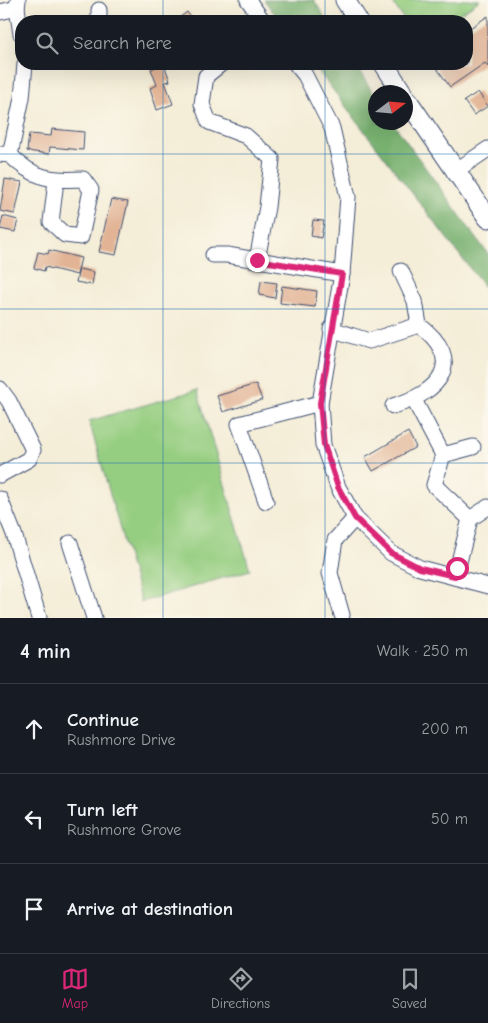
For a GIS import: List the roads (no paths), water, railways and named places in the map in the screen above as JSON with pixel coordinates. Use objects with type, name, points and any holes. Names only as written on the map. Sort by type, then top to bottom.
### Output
[{"type":"main road","points":[[345,0],[354,15]]},
{"type":"main road","points":[[388,70],[398,85]]},
{"type":"main road","points":[[413,109],[454,172],[488,218]]},
{"type":"street","points":[[248,0],[259,15]]},
{"type":"street","points":[[0,12],[18,4]]},
{"type":"street","points":[[24,70],[22,98],[5,155],[26,171],[56,181]]},
{"type":"street","points":[[213,70],[206,76],[202,104],[209,122],[246,136],[272,159],[267,207],[257,260]]},
{"type":"street","points":[[301,70],[332,128],[339,150],[348,197],[342,274],[320,403],[324,445],[338,487],[355,518],[391,553],[420,568],[488,586]]},
{"type":"street","points":[[454,172],[488,149]]},
{"type":"street","points":[[213,255],[227,255],[342,274]]},
{"type":"street","points":[[393,406],[414,400],[437,385],[445,369],[442,352],[432,334],[419,325],[415,301],[402,270]]},
{"type":"street","points":[[332,329],[369,341],[419,325]]},
{"type":"street","points":[[0,389],[9,400],[33,450],[29,459],[0,475]]},
{"type":"street","points":[[414,400],[443,455],[434,485],[470,519]]},
{"type":"street","points":[[266,501],[239,424],[320,403]]},
{"type":"street","points":[[443,455],[473,447]]},
{"type":"street","points":[[0,499],[14,534],[40,618]]},
{"type":"street","points":[[455,576],[470,519],[488,507]]},
{"type":"street","points":[[342,615],[330,573],[335,540],[355,518]]},
{"type":"street","points":[[70,543],[90,617]]}]
